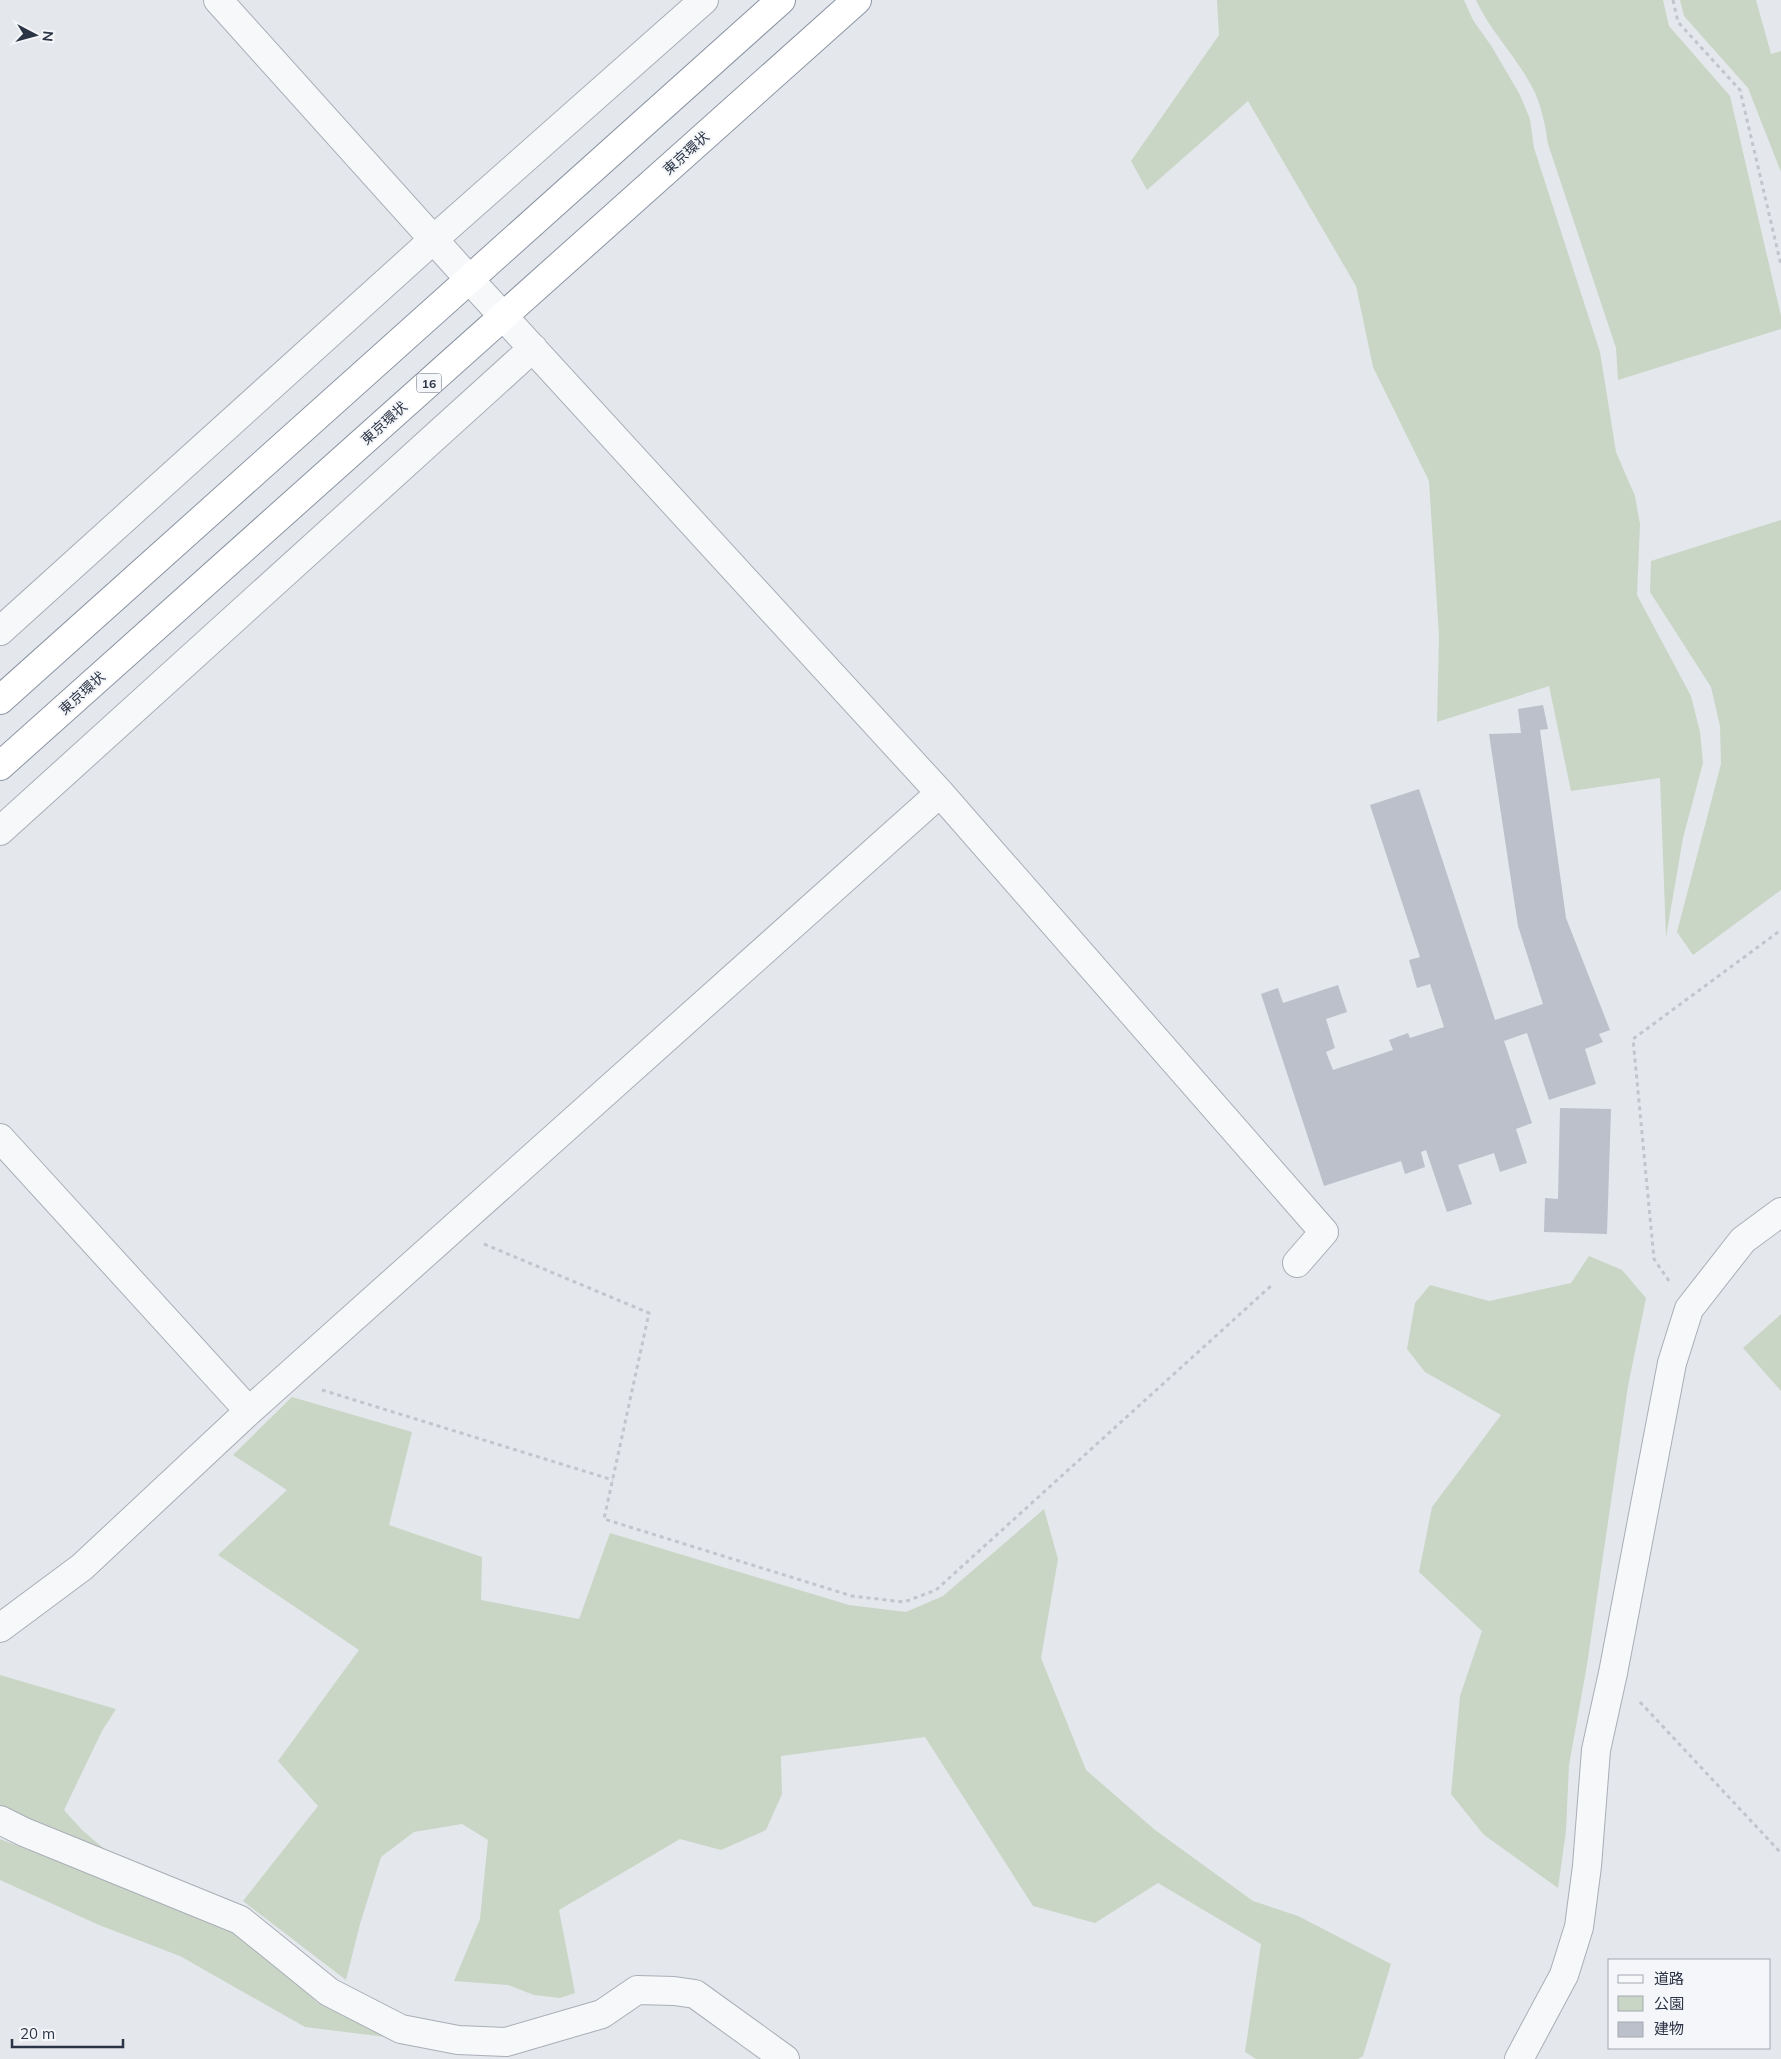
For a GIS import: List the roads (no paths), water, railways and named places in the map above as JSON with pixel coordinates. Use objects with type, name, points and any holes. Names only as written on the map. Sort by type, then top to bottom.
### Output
[{"type":"highway","points":[[0,700],[781,0]]},
{"type":"highway","name":"東京環状","points":[[0,766],[857,0]]},
{"type":"street","points":[[218,0],[469,279],[940,793],[1324,1232],[1297,1263]]},
{"type":"street","points":[[0,631],[434,239],[704,0]]},
{"type":"street","points":[[0,831],[533,348]]},
{"type":"street","points":[[0,1628],[82,1567],[285,1378],[940,793]]},
{"type":"street","points":[[0,1138],[249,1411]]},
{"type":"street","points":[[1519,2059],[1564,1975],[1579,1927],[1587,1866],[1596,1750],[1613,1673],[1672,1363],[1689,1309],[1743,1240],[1781,1212]]},
{"type":"street","points":[[0,1820],[24,1832],[240,1920],[330,1992],[401,2029],[456,2050],[506,2042],[602,2014],[636,1990],[674,1991],[695,1994],[784,2059]]}]
